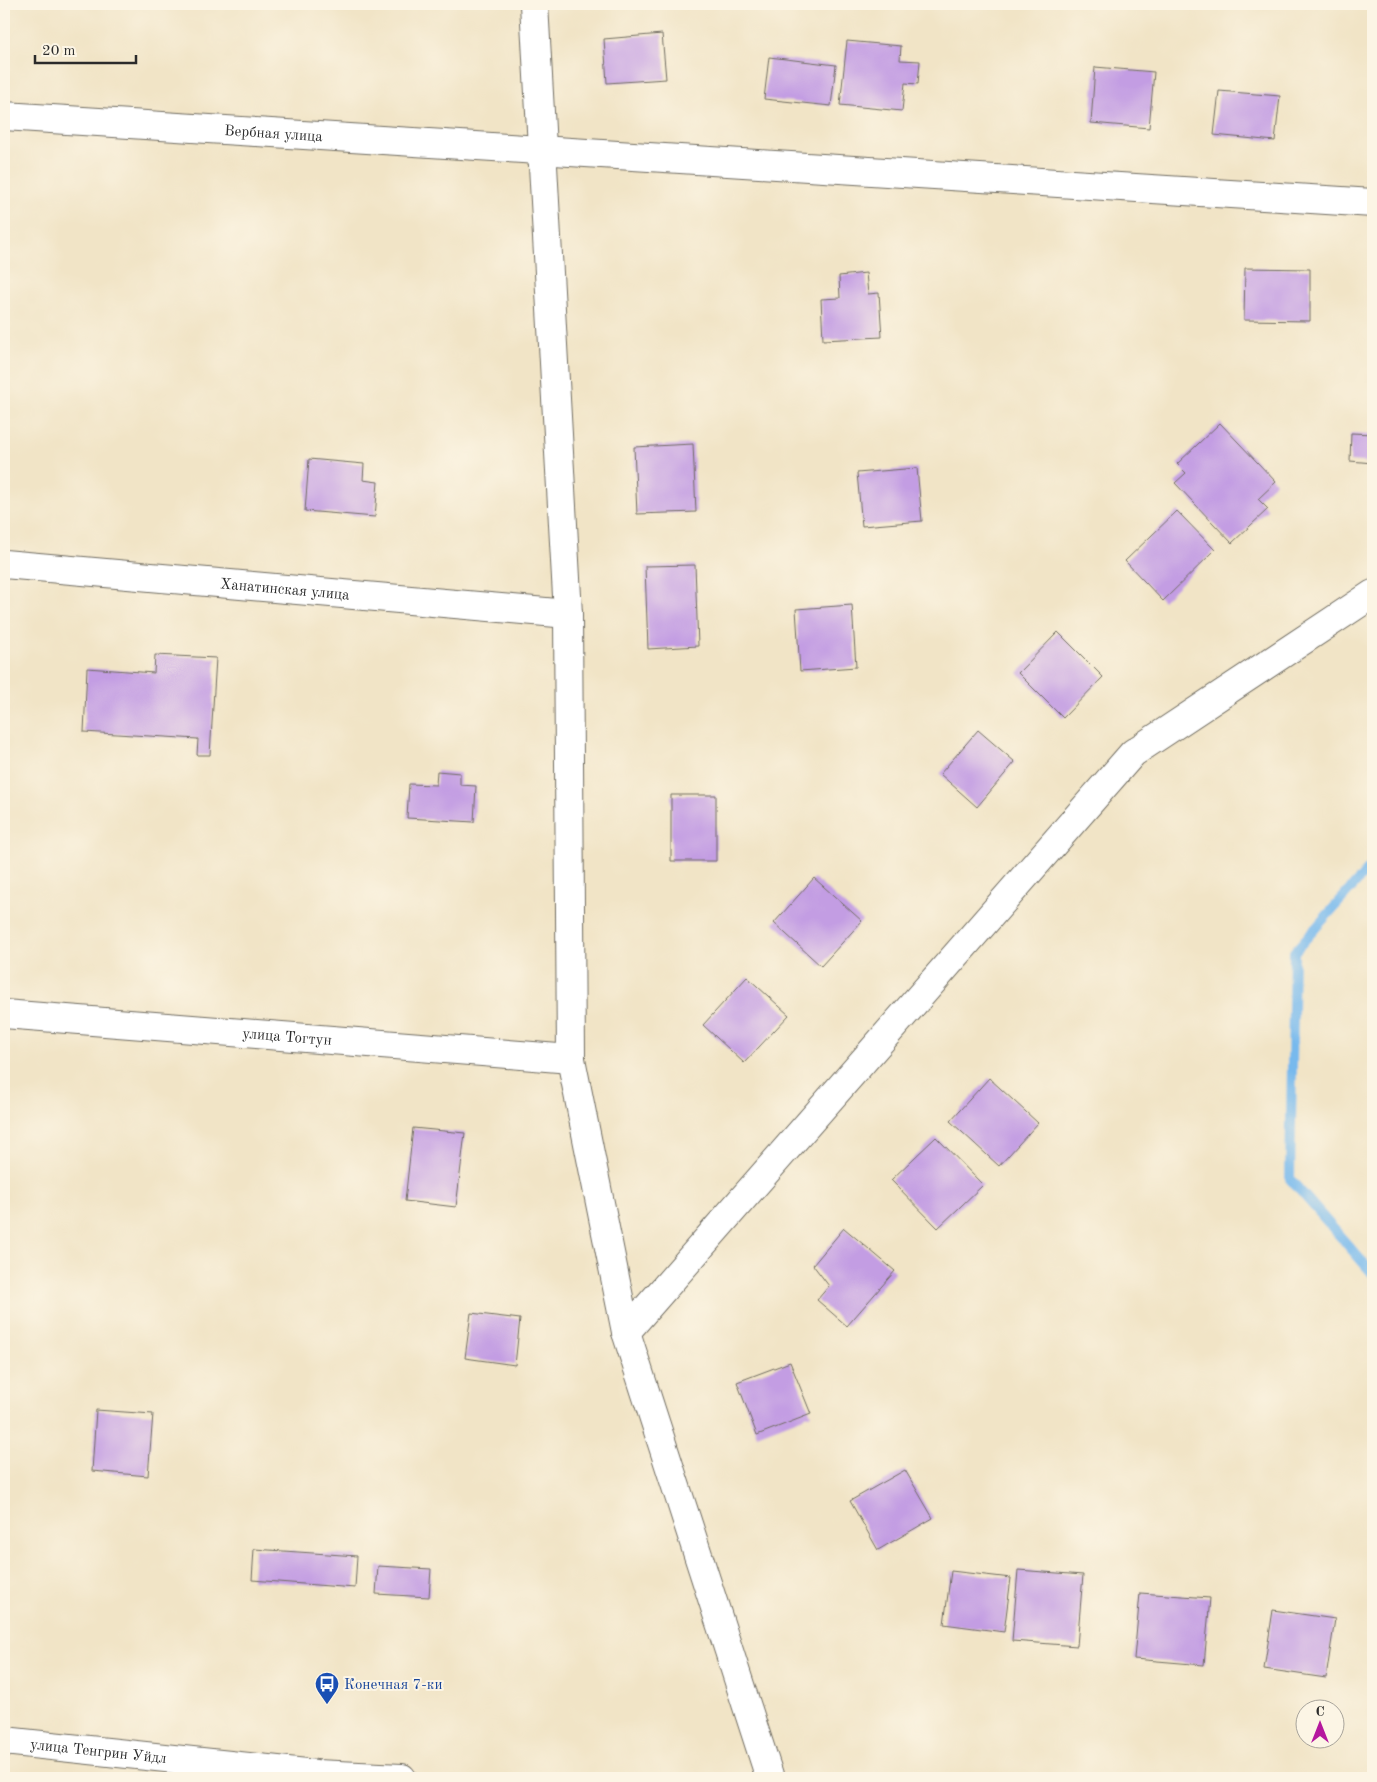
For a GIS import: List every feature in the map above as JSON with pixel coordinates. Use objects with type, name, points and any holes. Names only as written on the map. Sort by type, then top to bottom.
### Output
[{"type":"street","points":[[534,4],[568,614],[570,1059],[626,1332],[770,1778]]},
{"type":"street","name":"Вербная улица","points":[[4,116],[1373,203]]},
{"type":"street","name":"Ханатинская улица","points":[[4,564],[568,614]]},
{"type":"street","points":[[626,1332],[1133,753],[1371,601]]},
{"type":"street","name":"улица Тогтун","points":[[4,1014],[570,1059]]},
{"type":"street","name":"улица Тенгрин Уйдл","points":[[4,1741],[316,1776],[402,1778]]},
{"type":"building","points":[[662,34],[666,79],[607,83],[604,39]]},
{"type":"building","points":[[847,41],[901,46],[900,60],[920,61],[918,84],[905,83],[902,111],[840,105]]},
{"type":"building","points":[[769,57],[836,65],[831,106],[764,99]]},
{"type":"building","points":[[1095,67],[1154,72],[1149,128],[1091,123]]},
{"type":"building","points":[[1219,91],[1280,96],[1275,141],[1214,135]]},
{"type":"building","points":[[1245,268],[1310,269],[1310,321],[1244,320]]},
{"type":"building","points":[[866,273],[868,294],[879,293],[882,337],[823,340],[821,299],[840,298],[839,276]]},
{"type":"building","points":[[1220,423],[1276,482],[1258,499],[1268,509],[1232,543],[1175,483],[1186,473],[1177,464]]},
{"type":"building","points":[[1351,433],[1373,434],[1373,463],[1350,461]]},
{"type":"building","points":[[693,444],[696,512],[637,514],[634,447]]},
{"type":"building","points":[[309,459],[364,464],[363,480],[378,482],[375,517],[305,511]]},
{"type":"building","points":[[917,468],[922,521],[862,526],[857,473]]},
{"type":"building","points":[[1177,511],[1215,550],[1163,601],[1125,561]]},
{"type":"building","points":[[695,565],[698,646],[648,649],[645,566]]},
{"type":"building","points":[[852,605],[856,667],[800,671],[796,609]]},
{"type":"building","points":[[1058,632],[1103,677],[1063,718],[1018,673]]},
{"type":"building","points":[[155,655],[216,658],[210,755],[197,755],[198,739],[84,732],[87,668],[154,673]]},
{"type":"building","points":[[978,730],[1015,762],[977,807],[940,774]]},
{"type":"building","points":[[437,771],[460,773],[460,785],[476,786],[474,822],[407,818],[409,784],[436,785]]},
{"type":"building","points":[[671,795],[716,795],[716,861],[671,861]]},
{"type":"building","points":[[814,878],[862,921],[821,966],[774,923]]},
{"type":"building","points":[[747,977],[789,1015],[744,1063],[703,1025]]},
{"type":"building","points":[[989,1078],[1038,1123],[999,1166],[950,1121]]},
{"type":"building","points":[[413,1128],[465,1133],[456,1207],[405,1201]]},
{"type":"building","points":[[936,1137],[983,1185],[938,1228],[891,1180]]},
{"type":"building","points":[[844,1228],[895,1271],[847,1326],[817,1300],[829,1286],[813,1265]]},
{"type":"building","points":[[471,1313],[520,1319],[515,1365],[465,1358]]},
{"type":"building","points":[[790,1362],[811,1414],[757,1435],[737,1382]]},
{"type":"building","points":[[96,1410],[153,1414],[148,1476],[92,1471]]},
{"type":"building","points":[[905,1470],[933,1518],[878,1550],[850,1501]]},
{"type":"building","points":[[254,1549],[357,1556],[355,1588],[252,1580]]},
{"type":"building","points":[[378,1566],[431,1569],[429,1597],[376,1594]]},
{"type":"building","points":[[1018,1570],[1083,1575],[1077,1646],[1012,1641]]},
{"type":"building","points":[[951,1571],[1011,1578],[1004,1632],[944,1624]]},
{"type":"building","points":[[1140,1593],[1210,1598],[1204,1665],[1134,1659]]},
{"type":"building","points":[[1273,1610],[1335,1619],[1326,1678],[1264,1669]]},
{"type":"waterway","points":[[1373,864],[1294,952],[1290,1179],[1373,1274]]},
{"type":"place","name":"Конечная 7-ки","points":[[327,1705]]}]
